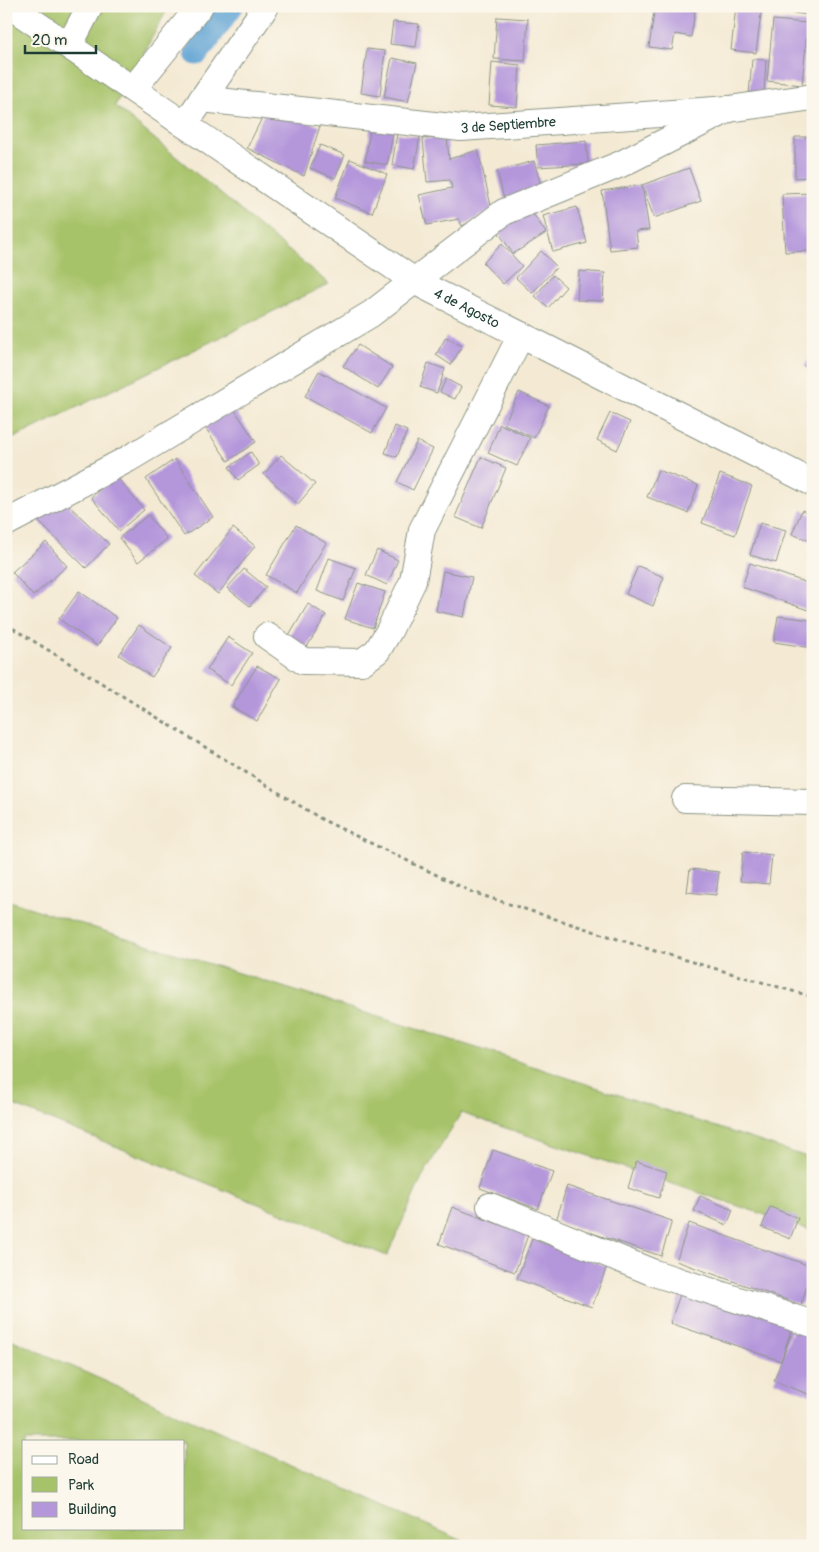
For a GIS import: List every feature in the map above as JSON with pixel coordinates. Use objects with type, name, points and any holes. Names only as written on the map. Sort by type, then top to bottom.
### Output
[{"type":"street","points":[[10,6],[137,91],[200,6]]},
{"type":"street","points":[[69,46],[90,6]]},
{"type":"street","points":[[185,124],[266,6]]},
{"type":"street","name":"4 de Agosto","points":[[137,91],[416,282],[813,483]]},
{"type":"street","name":"3 de Septiembre","points":[[202,99],[462,128],[730,109],[813,97]]},
{"type":"street","points":[[6,523],[128,459],[372,314],[416,282],[504,212],[621,164],[730,109]]},
{"type":"street","points":[[267,636],[303,661],[362,662],[377,651],[389,632],[413,581],[422,530],[521,335]]},
{"type":"street","points":[[761,457],[813,471]]},
{"type":"street","points":[[685,800],[813,802]]},
{"type":"street","points":[[490,1206],[654,1272],[813,1324]]},
{"type":"path","points":[[6,624],[323,820],[472,892],[658,952],[813,998]]},
{"type":"green space","points":[[6,6],[169,6],[115,106],[329,284],[6,442]]},
{"type":"green space","points":[[6,900],[496,1054],[813,1159],[813,1231],[461,1113],[422,1177],[387,1256],[6,1102]]},
{"type":"green space","points":[[6,1337],[474,1546],[6,1546]]},
{"type":"building","points":[[655,6],[695,11],[691,37],[675,34],[672,50],[649,47]]},
{"type":"building","points":[[736,6],[762,6],[756,53],[731,50]]},
{"type":"building","points":[[771,6],[810,6],[809,15],[770,10]]},
{"type":"building","points":[[497,17],[528,19],[525,61],[494,59]]},
{"type":"building","points":[[773,20],[808,23],[802,85],[767,81]]},
{"type":"building","points":[[393,22],[419,24],[416,47],[390,44]]},
{"type":"building","points":[[367,49],[385,51],[380,96],[361,93]]},
{"type":"building","points":[[392,58],[417,63],[408,102],[384,97]]},
{"type":"building","points":[[752,59],[766,60],[764,96],[749,95]]},
{"type":"building","points":[[492,62],[520,65],[517,107],[489,105]]},
{"type":"building","points":[[266,110],[320,126],[304,176],[247,148]]},
{"type":"building","points":[[371,125],[394,129],[387,165],[365,161]]},
{"type":"building","points":[[397,133],[420,137],[414,169],[392,165]]},
{"type":"building","points":[[447,137],[449,159],[478,150],[492,210],[462,226],[459,219],[427,225],[419,195],[452,188],[450,180],[427,182],[423,139]]},
{"type":"building","points":[[795,137],[813,137],[813,177],[795,178]]},
{"type":"building","points":[[586,141],[588,164],[538,167],[536,145]]},
{"type":"building","points":[[320,145],[345,155],[335,178],[310,168]]},
{"type":"building","points":[[350,159],[387,174],[372,213],[335,198]]},
{"type":"building","points":[[534,161],[542,189],[504,199],[497,171]]},
{"type":"building","points":[[689,168],[701,201],[654,218],[642,185]]},
{"type":"building","points":[[642,185],[649,230],[636,231],[638,247],[610,250],[602,191]]},
{"type":"building","points":[[813,193],[812,251],[785,252],[782,194]]},
{"type":"building","points":[[528,206],[546,233],[513,254],[495,227]]},
{"type":"building","points":[[577,207],[587,243],[553,252],[543,216]]},
{"type":"building","points":[[502,244],[522,266],[503,284],[483,263]]},
{"type":"building","points":[[541,251],[557,267],[532,293],[516,278]]},
{"type":"building","points":[[579,271],[605,273],[603,301],[577,300]]},
{"type":"building","points":[[553,275],[566,287],[548,308],[535,296]]},
{"type":"building","points":[[446,337],[462,346],[451,365],[436,355]]},
{"type":"building","points":[[358,345],[392,367],[378,389],[343,366]]},
{"type":"building","points":[[813,354],[813,372],[804,366]]},
{"type":"building","points":[[428,363],[445,369],[437,393],[420,387]]},
{"type":"building","points":[[319,371],[386,408],[372,433],[305,396]]},
{"type":"building","points":[[446,379],[461,387],[455,399],[440,392]]},
{"type":"building","points":[[519,392],[549,406],[534,438],[504,424]]},
{"type":"building","points":[[232,406],[256,442],[228,461],[204,426]]},
{"type":"building","points":[[610,413],[630,422],[617,450],[597,440]]},
{"type":"building","points":[[500,424],[530,438],[517,466],[488,453]]},
{"type":"building","points":[[395,426],[407,431],[397,457],[385,453]]},
{"type":"building","points":[[417,441],[433,449],[413,490],[397,482]]},
{"type":"building","points":[[251,452],[259,465],[238,480],[229,467]]},
{"type":"building","points":[[281,455],[315,484],[298,504],[264,474]]},
{"type":"building","points":[[481,457],[506,468],[481,528],[455,517]]},
{"type":"building","points":[[175,459],[213,517],[184,536],[146,479]]},
{"type":"building","points":[[658,470],[698,485],[688,513],[647,497]]},
{"type":"building","points":[[720,474],[752,486],[735,535],[702,523]]},
{"type":"building","points":[[116,476],[144,510],[119,531],[91,497]]},
{"type":"building","points":[[60,497],[109,544],[86,568],[37,520]]},
{"type":"building","points":[[802,510],[813,515],[813,542],[792,534]]},
{"type":"building","points":[[148,515],[167,539],[138,562],[119,538]]},
{"type":"building","points":[[760,523],[786,530],[776,563],[750,555]]},
{"type":"building","points":[[296,525],[326,543],[297,593],[266,575]]},
{"type":"building","points":[[233,528],[255,546],[218,594],[195,576]]},
{"type":"building","points":[[46,542],[67,566],[33,596],[12,572]]},
{"type":"building","points":[[377,550],[398,560],[387,585],[366,575]]},
{"type":"building","points":[[329,558],[356,568],[343,601],[317,591]]},
{"type":"building","points":[[750,563],[813,585],[813,595],[808,610],[742,587]]},
{"type":"building","points":[[638,566],[664,577],[653,606],[626,594]]},
{"type":"building","points":[[244,569],[266,587],[250,606],[227,588]]},
{"type":"building","points":[[443,571],[472,577],[464,617],[436,611]]},
{"type":"building","points":[[358,583],[385,592],[373,628],[345,619]]},
{"type":"building","points":[[79,591],[117,618],[97,646],[59,619]]},
{"type":"building","points":[[308,604],[326,615],[307,647],[289,636]]},
{"type":"building","points":[[778,616],[813,620],[813,648],[774,642]]},
{"type":"building","points":[[139,625],[172,648],[152,677],[119,655]]},
{"type":"building","points":[[228,637],[252,653],[231,685],[207,670]]},
{"type":"building","points":[[257,666],[281,679],[257,721],[232,707]]},
{"type":"building","points":[[743,852],[772,855],[769,884],[740,881]]},
{"type":"building","points":[[690,869],[719,872],[716,895],[687,892]]},
{"type":"building","points":[[493,1150],[552,1171],[538,1209],[480,1188]]},
{"type":"building","points":[[636,1161],[667,1171],[659,1198],[628,1188]]},
{"type":"building","points":[[567,1186],[672,1221],[661,1256],[556,1221]]},
{"type":"building","points":[[700,1196],[733,1210],[727,1225],[694,1211]]},
{"type":"building","points":[[452,1207],[528,1235],[515,1272],[439,1244]]},
{"type":"building","points":[[770,1207],[798,1218],[790,1239],[762,1227]]},
{"type":"building","points":[[689,1223],[813,1267],[801,1305],[676,1261]]},
{"type":"building","points":[[532,1239],[607,1266],[592,1307],[517,1279]]},
{"type":"building","points":[[683,1286],[793,1324],[781,1361],[670,1323]]},
{"type":"building","points":[[794,1326],[813,1334],[813,1396],[774,1381]]},
{"type":"waterway","points":[[197,53],[231,6]]}]
